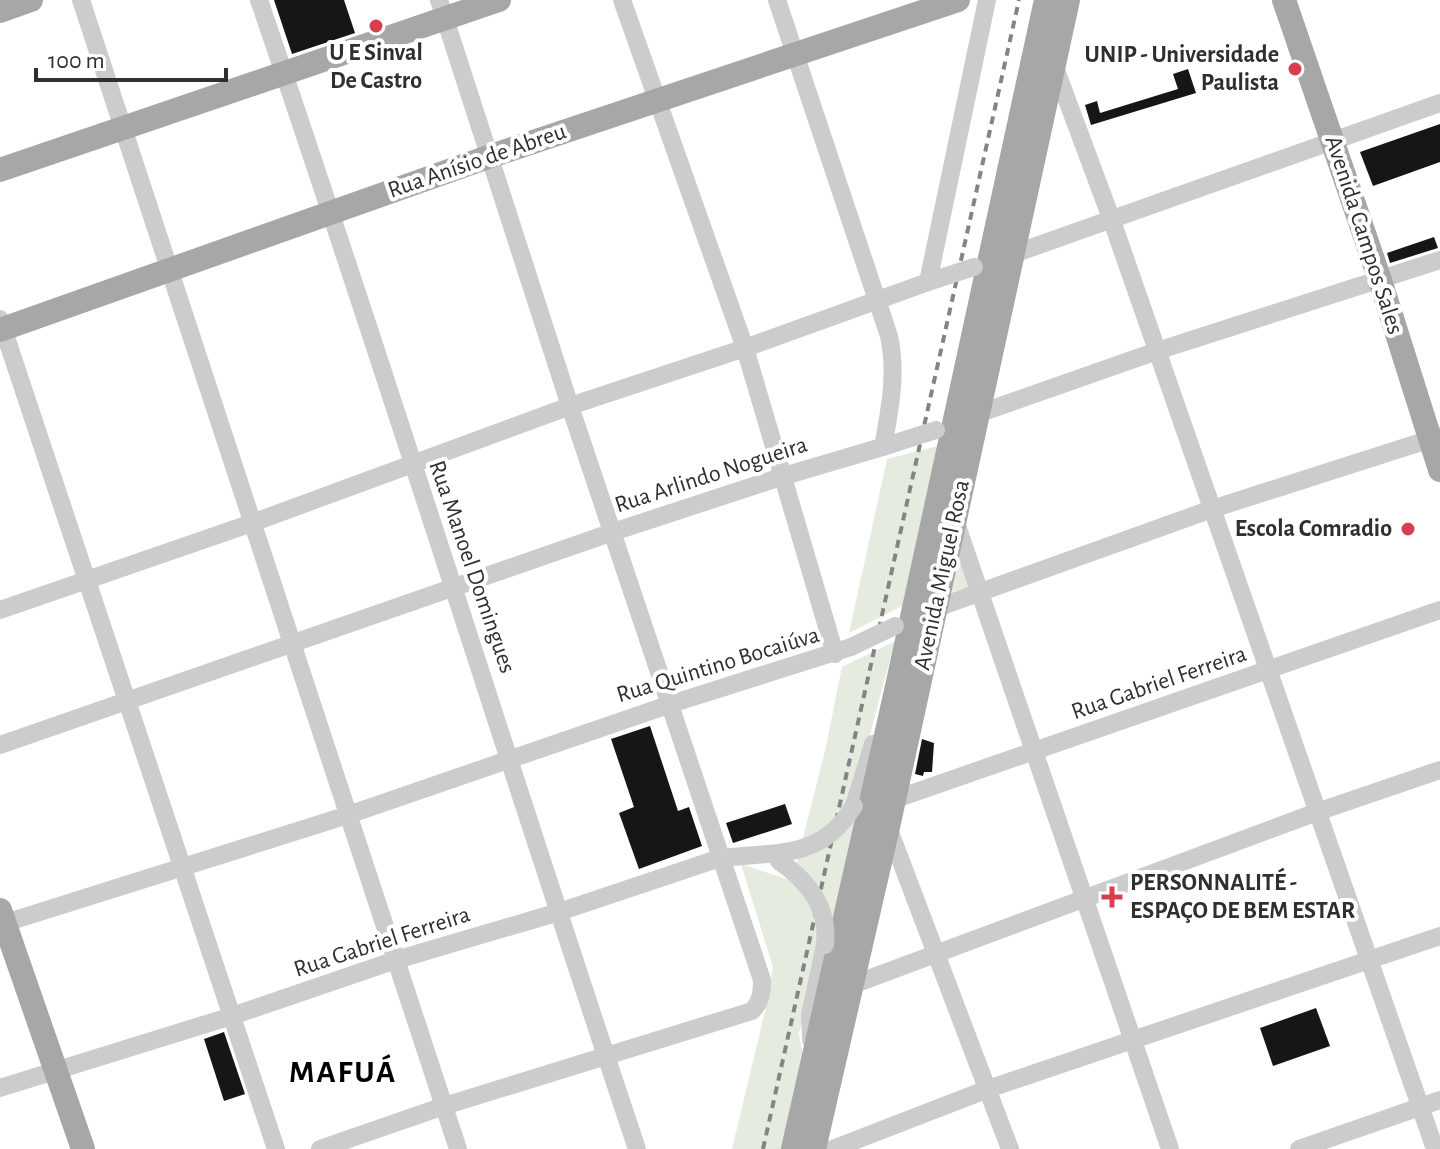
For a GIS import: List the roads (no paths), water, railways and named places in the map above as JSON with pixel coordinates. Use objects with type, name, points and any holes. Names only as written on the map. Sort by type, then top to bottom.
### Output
[{"type":"main road","points":[[0,11],[31,0]]},
{"type":"main road","points":[[0,170],[284,73],[442,9],[499,0]]},
{"type":"main road","name":"Rua Anísio de Abreu","points":[[1,326],[171,270],[655,100],[796,56],[958,0]]},
{"type":"main road","name":"Avenida Miguel Rosa","points":[[793,1149],[956,423],[1046,0]]},
{"type":"main road","name":"Avenida Miguel Rosa","points":[[991,261],[1054,64],[1068,0]]},
{"type":"main road","name":"Avenida Campos Sales","points":[[1284,0],[1435,438],[1440,470]]},
{"type":"main road","name":"Avenida Miguel Rosa","points":[[814,1149],[888,827],[913,618],[954,518],[956,423]]},
{"type":"main road","points":[[2,927],[47,1073],[66,1149]]},
{"type":"main road","points":[[47,1073],[83,1149]]},
{"type":"street","points":[[81,0],[458,1149]]},
{"type":"street","name":"Rua Manoel Domingues","points":[[259,0],[455,587],[637,1149]]},
{"type":"street","points":[[622,0],[745,348],[843,651]]},
{"type":"street","points":[[777,0],[879,300],[893,355],[894,377],[886,446]]},
{"type":"street","points":[[928,282],[987,0]]},
{"type":"street","points":[[320,1149],[444,1106],[752,1011],[762,993],[762,980],[570,406],[442,9]]},
{"type":"street","points":[[1054,64],[1111,218],[1435,1149]]},
{"type":"street","points":[[0,610],[252,523],[570,406],[745,348],[1440,103]]},
{"type":"street","name":"Rua Arlindo Nogueira","points":[[0,745],[613,532],[956,423],[1157,351],[1440,260]]},
{"type":"street","points":[[1,326],[276,1149]]},
{"type":"street","name":"Rua Quintino Bocaiúva","points":[[2,927],[348,815],[671,704],[843,651],[980,591],[1212,509],[1435,438]]},
{"type":"street","points":[[954,518],[1170,1149]]},
{"type":"street","name":"Rua Gabriel Ferreira","points":[[893,800],[1440,610]]},
{"type":"street","name":"Rua Gabriel Ferreira","points":[[0,1088],[232,1016],[396,960],[559,912],[720,858],[775,856],[800,851],[824,841],[854,806],[880,720],[898,682]]},
{"type":"street","points":[[852,985],[1317,812],[1440,770]]},
{"type":"street","points":[[888,827],[1010,1149]]},
{"type":"street","points":[[775,856],[813,891],[825,925],[825,945],[810,1015],[811,1065]]},
{"type":"street","points":[[833,1149],[988,1089],[1440,936]]},
{"type":"street","points":[[1299,1149],[1440,1100]]},
{"type":"railway","points":[[763,1149],[1019,0]]},
{"type":"place","name":"U E Sinval De Castro","points":[[376,26]]},
{"type":"place","name":"UNIP - Universidade Paulista","points":[[1295,69]]},
{"type":"place","name":"Escola Comradio","points":[[1408,529]]},
{"type":"place","name":"PERSONNALITÉ - ESPAÇO DE BEM ESTAR","points":[[1112,897]]},
{"type":"district","name":"MAFUÁ","points":[[343,1072]]}]
